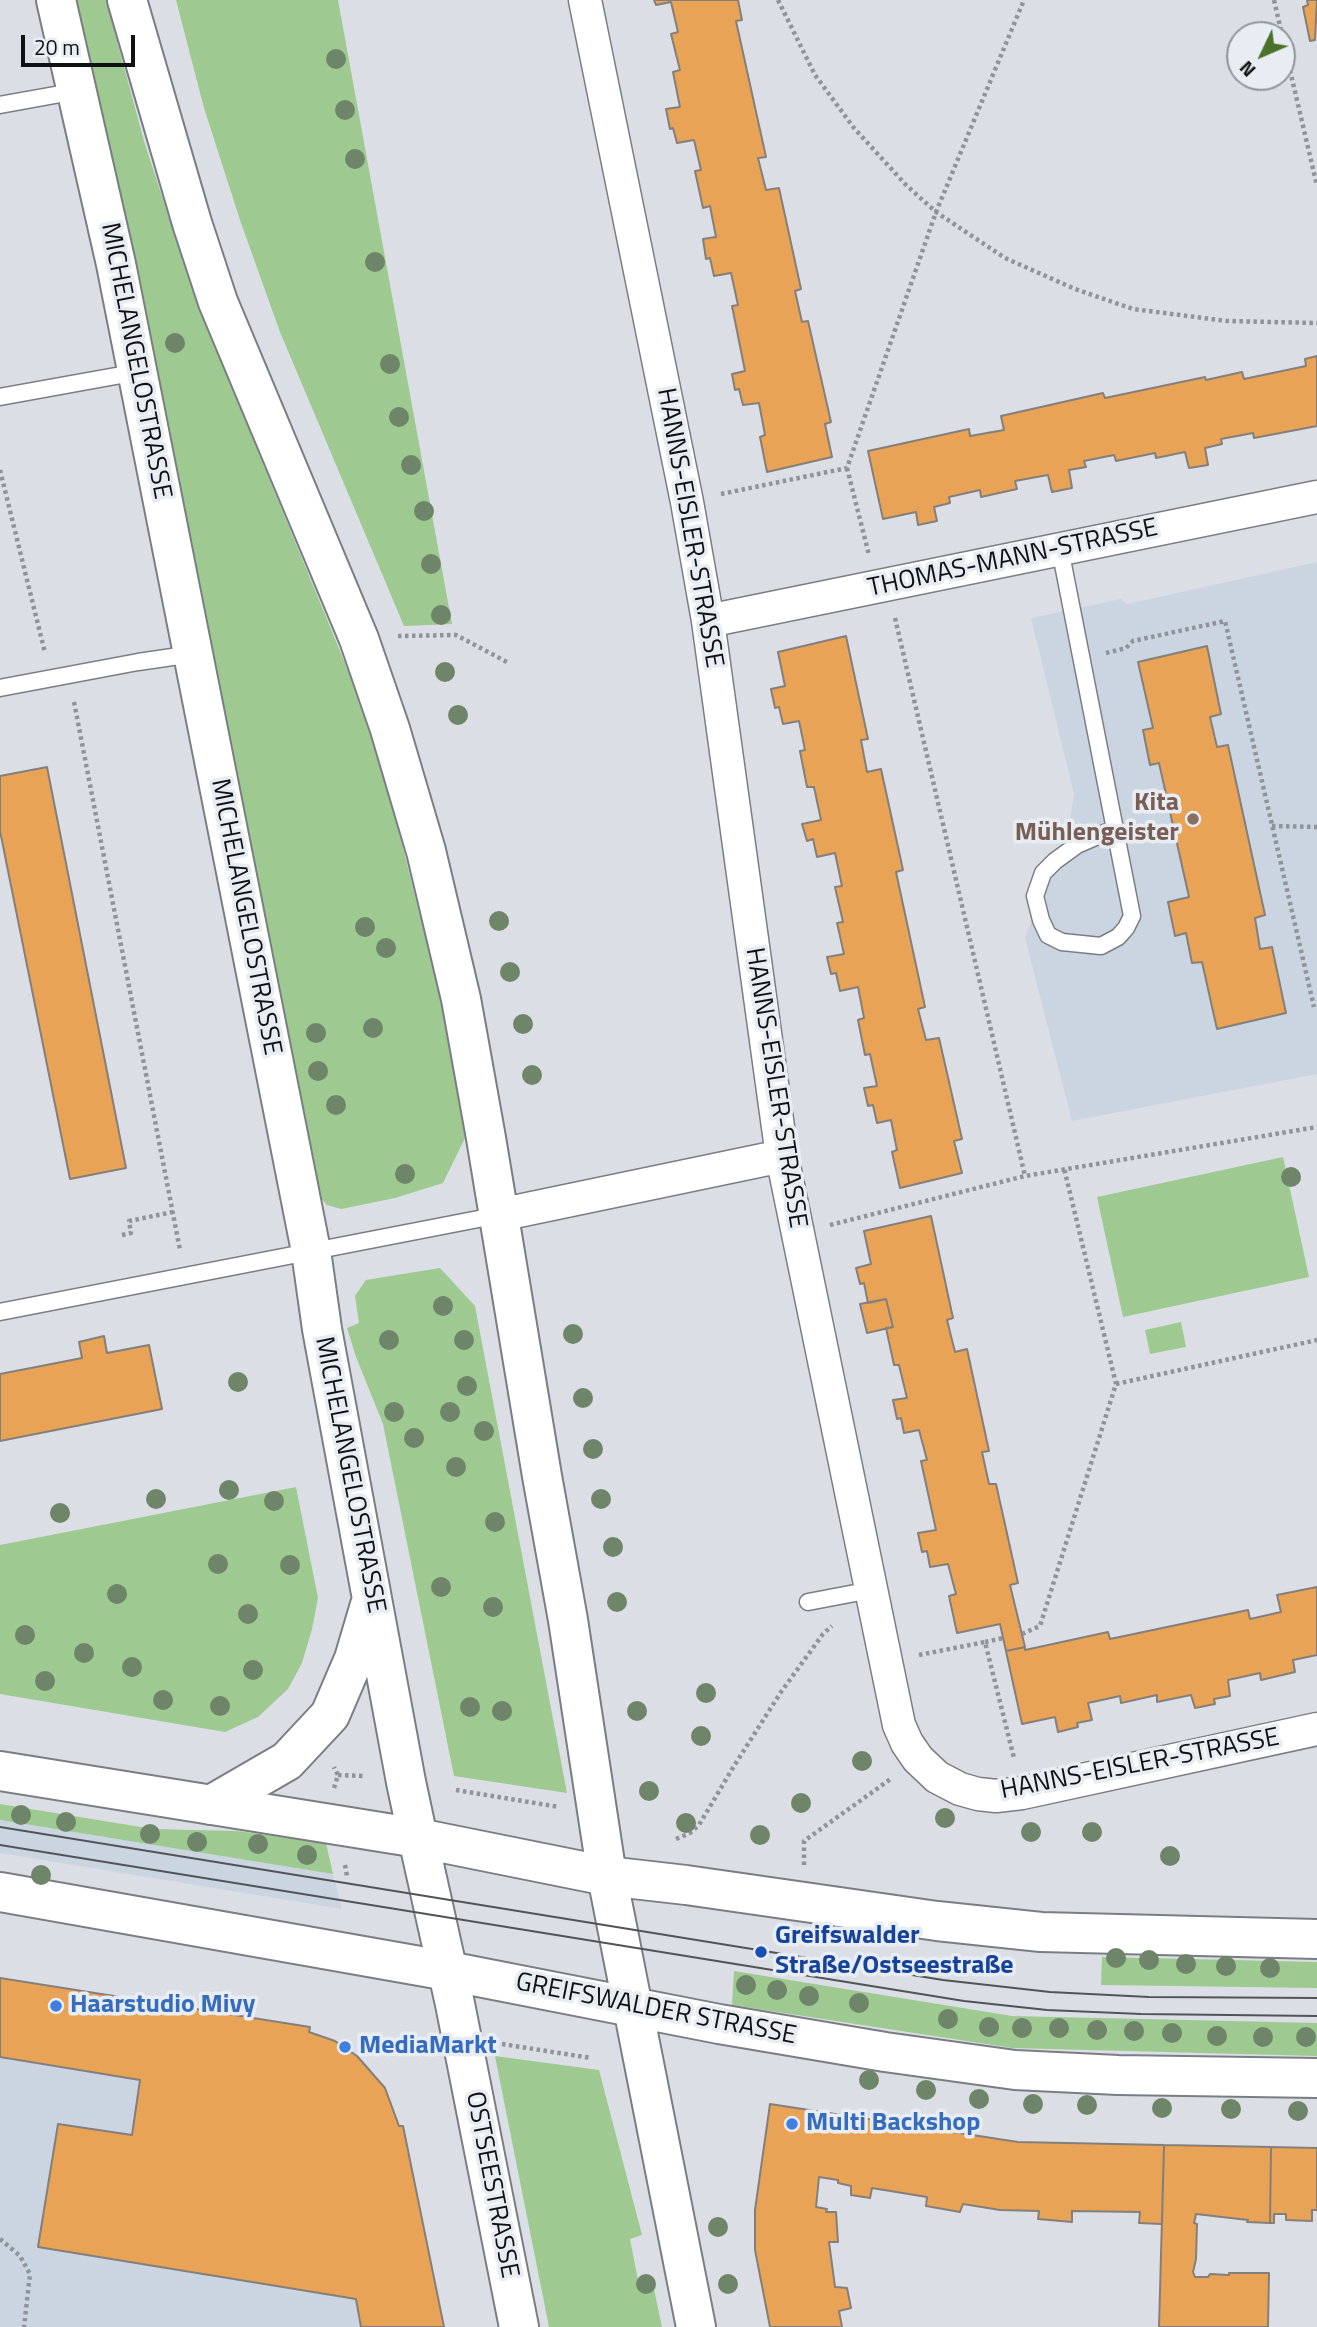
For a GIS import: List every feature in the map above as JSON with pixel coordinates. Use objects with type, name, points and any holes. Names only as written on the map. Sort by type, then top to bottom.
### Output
[{"type":"main road","name":"MICHELANGELOSTRASSE","points":[[56,0],[78,90],[138,372],[311,1251],[322,1329],[405,1782],[418,1838]]},
{"type":"main road","points":[[127,0],[184,198],[218,302],[359,639],[390,729],[426,851],[461,999],[568,1620],[607,1876],[696,2327]]},
{"type":"main road","points":[[211,1805],[287,1761],[330,1715],[354,1659],[372,1596]]},
{"type":"main road","points":[[0,1770],[418,1838],[607,1876],[937,1921],[1041,1932],[1317,1939]]},
{"type":"main road","name":"OSTSEESTRASSE","points":[[418,1838],[448,1971],[519,2327]]},
{"type":"main road","name":"GREIFSWALDER STRASSE","points":[[0,1892],[448,1971],[853,2047],[1015,2070],[1118,2076],[1317,2078]]},
{"type":"street","name":"HANNS-EISLER-STRASSE","points":[[585,0],[687,502],[708,621],[782,1156],[899,1725],[918,1759],[937,1777],[960,1789],[996,1796],[1022,1793],[1317,1729]]},
{"type":"street","name":"THOMAS-MANN-STRASSE","points":[[708,621],[1317,497]]},
{"type":"street","points":[[499,1215],[782,1156]]},
{"type":"lane","points":[[0,105],[78,90]]},
{"type":"lane","points":[[0,397],[138,372]]},
{"type":"lane","points":[[1060,550],[1132,916],[1118,937],[1101,946],[1062,942],[1048,934],[1041,920],[1035,896],[1043,873],[1077,845],[1114,830]]},
{"type":"lane","points":[[0,688],[193,654]]},
{"type":"lane","points":[[0,1312],[499,1215]]},
{"type":"lane","points":[[808,1601],[871,1590]]},
{"type":"path","points":[[778,0],[815,75],[855,128],[906,185],[936,212],[1005,258],[1075,289],[1133,309],[1227,321],[1317,323]]},
{"type":"path","points":[[1024,0],[936,212],[847,468],[882,586],[1025,1176]]},
{"type":"path","points":[[1274,0],[1279,21]]},
{"type":"path","points":[[1295,91],[1317,186]]},
{"type":"path","points":[[687,502],[847,468]]},
{"type":"path","points":[[0,470],[51,678]]},
{"type":"path","points":[[1082,660],[1126,648],[1133,642],[1225,621],[1314,1007]]},
{"type":"path","points":[[398,636],[456,635],[507,662]]},
{"type":"path","points":[[75,711],[185,1276]]},
{"type":"path","points":[[1272,827],[1317,827]]},
{"type":"path","points":[[826,1226],[1064,1168],[1317,1128]]},
{"type":"path","points":[[1022,1634],[1040,1626],[1116,1384],[1064,1168]]},
{"type":"path","points":[[122,1235],[131,1233],[129,1222],[173,1212]]},
{"type":"path","points":[[1116,1384],[1317,1340]]},
{"type":"path","points":[[676,1839],[690,1833],[699,1825],[781,1692],[823,1634],[871,1590]]},
{"type":"path","points":[[885,1662],[1003,1639]]},
{"type":"path","points":[[985,1642],[1022,1793]]},
{"type":"path","points":[[804,1901],[804,1841],[918,1759]]},
{"type":"path","points":[[338,1775],[371,1777]]},
{"type":"path","points":[[457,1790],[564,1808]]},
{"type":"path","points":[[495,2043],[591,2058]]},
{"type":"path","points":[[0,2239],[20,2256],[30,2274],[24,2327]]},
{"type":"shaded area","name":"Kita Mühlengeister","points":[[1317,562],[1317,1074],[1072,1121],[1025,938],[1041,896],[1066,845],[1074,794],[1031,618],[1121,599],[1127,604]]},
{"type":"shaded area","points":[[0,1820],[333,1874],[342,1909],[0,1853]]},
{"type":"shaded area","points":[[0,1978],[310,2027],[309,2032],[335,2041],[357,2056],[385,2088],[399,2126],[403,2126],[444,2327],[0,2327]]},
{"type":"green space","points":[[74,0],[106,0],[144,141],[195,298],[349,673],[378,758],[402,844],[439,991],[465,1138],[443,1183],[395,1198],[341,1209],[327,1205],[320,1197],[131,252],[97,92]]},
{"type":"green space","points":[[176,0],[338,0],[452,624],[404,626],[280,332],[204,108]]},
{"type":"green space","points":[[1283,1157],[1309,1277],[1123,1317],[1097,1197]]},
{"type":"green space","points":[[440,1268],[475,1306],[567,1793],[454,1776],[383,1424],[347,1328],[359,1323],[355,1296],[366,1280]]},
{"type":"green space","points":[[1181,1322],[1186,1347],[1150,1354],[1145,1330]]},
{"type":"green space","points":[[296,1487],[318,1598],[302,1663],[288,1689],[258,1717],[225,1732],[0,1694],[0,1545]]},
{"type":"green space","points":[[0,1804],[153,1829],[237,1831],[326,1843],[333,1874],[0,1820]]},
{"type":"green space","points":[[1102,1957],[1317,1962],[1317,1988],[1101,1985]]},
{"type":"green space","points":[[734,1971],[1012,2016],[1317,2023],[1317,2056],[1012,2048],[732,2005]]},
{"type":"green space","points":[[495,2056],[599,2070],[642,2235],[630,2239],[640,2290],[654,2289],[662,2327],[549,2327]]},
{"type":"building","points":[[654,0],[738,0],[742,20],[736,21],[766,157],[758,158],[766,190],[779,188],[801,289],[795,291],[802,322],[808,321],[831,422],[825,424],[832,457],[767,472],[760,437],[765,435],[759,403],[743,405],[739,389],[735,390],[732,374],[745,371],[732,306],[738,305],[731,273],[714,276],[710,258],[706,259],[703,239],[716,237],[710,206],[703,208],[695,171],[701,170],[694,140],[677,143],[673,128],[670,129],[666,109],[680,107],[673,72],[680,70],[671,34],[678,32],[671,2],[656,5]]},
{"type":"building","points":[[1307,0],[1317,0],[1315,40],[1310,41],[1303,7],[1308,5]]},
{"type":"building","points":[[1317,356],[1317,426],[1254,438],[1253,433],[1221,439],[1222,444],[1205,448],[1208,465],[1189,468],[1185,452],[1156,458],[1155,453],[1116,461],[1114,455],[1084,461],[1086,467],[1069,470],[1072,488],[1052,492],[1048,475],[1015,481],[1017,489],[981,497],[980,490],[949,497],[950,503],[934,507],[937,521],[918,525],[916,512],[883,519],[868,451],[969,429],[970,436],[1004,430],[1001,416],[1103,393],[1105,398],[1242,372],[1244,379],[1306,366],[1305,359]]},
{"type":"building","points":[[846,636],[868,739],[861,740],[867,772],[881,769],[903,870],[896,872],[925,1007],[918,1009],[926,1040],[939,1038],[962,1139],[954,1141],[962,1173],[900,1188],[892,1152],[897,1150],[891,1120],[877,1123],[873,1105],[868,1106],[864,1088],[877,1086],[870,1054],[865,1055],[858,1020],[864,1018],[858,987],[840,991],[836,973],[831,974],[827,957],[844,954],[837,923],[843,922],[835,887],[842,886],[835,853],[817,857],[813,839],[807,841],[802,824],[821,820],[814,787],[807,787],[800,751],[805,750],[799,721],[783,724],[779,707],[775,708],[771,689],[785,686],[778,652]]},
{"type":"building","points":[[1207,646],[1221,714],[1210,717],[1217,747],[1228,745],[1265,915],[1255,918],[1260,949],[1272,947],[1286,1013],[1217,1029],[1202,962],[1192,963],[1186,933],[1175,936],[1168,902],[1189,897],[1159,763],[1150,765],[1143,730],[1153,728],[1138,662]]},
{"type":"building","points":[[47,767],[126,1168],[70,1179],[0,831],[0,776]]},
{"type":"building","points":[[931,1216],[953,1318],[947,1320],[955,1352],[967,1349],[989,1451],[982,1452],[989,1484],[996,1484],[1018,1583],[1010,1585],[1025,1647],[1006,1651],[1000,1624],[957,1633],[949,1596],[956,1594],[948,1564],[930,1567],[927,1551],[922,1552],[918,1533],[936,1530],[921,1461],[927,1460],[919,1430],[904,1433],[901,1418],[897,1419],[893,1400],[907,1398],[899,1365],[894,1365],[886,1328],[893,1327],[886,1299],[868,1303],[864,1283],[860,1284],[856,1268],[871,1264],[864,1231]]},
{"type":"building","points":[[886,1299],[893,1327],[867,1333],[860,1304]]},
{"type":"building","points":[[104,1336],[107,1353],[149,1345],[162,1409],[0,1441],[0,1374],[82,1358],[79,1342]]},
{"type":"building","points":[[1317,1587],[1317,1655],[1293,1660],[1295,1672],[1261,1680],[1260,1673],[1228,1680],[1230,1696],[1214,1699],[1215,1704],[1195,1708],[1191,1695],[1157,1702],[1157,1695],[1121,1703],[1120,1696],[1088,1703],[1092,1720],[1077,1723],[1078,1727],[1058,1732],[1055,1717],[1022,1724],[1006,1651],[1025,1647],[1025,1650],[1108,1632],[1110,1639],[1248,1610],[1250,1619],[1281,1612],[1277,1595]]},
{"type":"building","points":[[0,1978],[310,2027],[309,2032],[335,2041],[357,2056],[385,2088],[399,2126],[403,2126],[444,2327],[361,2327],[356,2299],[38,2247],[58,2124],[132,2135],[140,2080],[0,2057]]},
{"type":"building","points":[[770,2104],[1018,2142],[1164,2145],[1162,2224],[1139,2223],[1140,2212],[1072,2211],[1072,2222],[1038,2219],[1039,2211],[1000,2210],[963,2204],[960,2212],[926,2206],[927,2197],[872,2188],[870,2198],[851,2195],[851,2186],[838,2183],[838,2180],[819,2177],[816,2207],[827,2209],[826,2212],[836,2212],[838,2242],[829,2242],[835,2287],[847,2288],[851,2308],[839,2311],[842,2327],[770,2327],[755,2250],[755,2210]]},
{"type":"building","points":[[1164,2145],[1271,2147],[1270,2223],[1196,2214],[1196,2259],[1193,2272],[1195,2277],[1208,2277],[1210,2274],[1269,2273],[1268,2327],[1159,2327]]},
{"type":"building","points":[[1271,2147],[1317,2148],[1317,2210],[1312,2210],[1312,2221],[1286,2220],[1286,2214],[1274,2214],[1274,2223],[1270,2223]]},
{"type":"tram line","points":[[0,1827],[943,1980],[1050,1992],[1149,1997],[1317,1998]]},
{"type":"tram line","points":[[0,1845],[964,2001],[1047,2010],[1141,2014],[1317,2016]]},
{"type":"place","name":"Kita Mühlengeister","points":[[1193,819]]},
{"type":"place","name":"Greifswalder Straße/Ostseestraße","points":[[761,1952]]},
{"type":"place","name":"Haarstudio Mivy","points":[[56,2006]]},
{"type":"place","name":"MediaMarkt","points":[[345,2047]]},
{"type":"place","name":"Multi Backshop","points":[[792,2124]]}]
